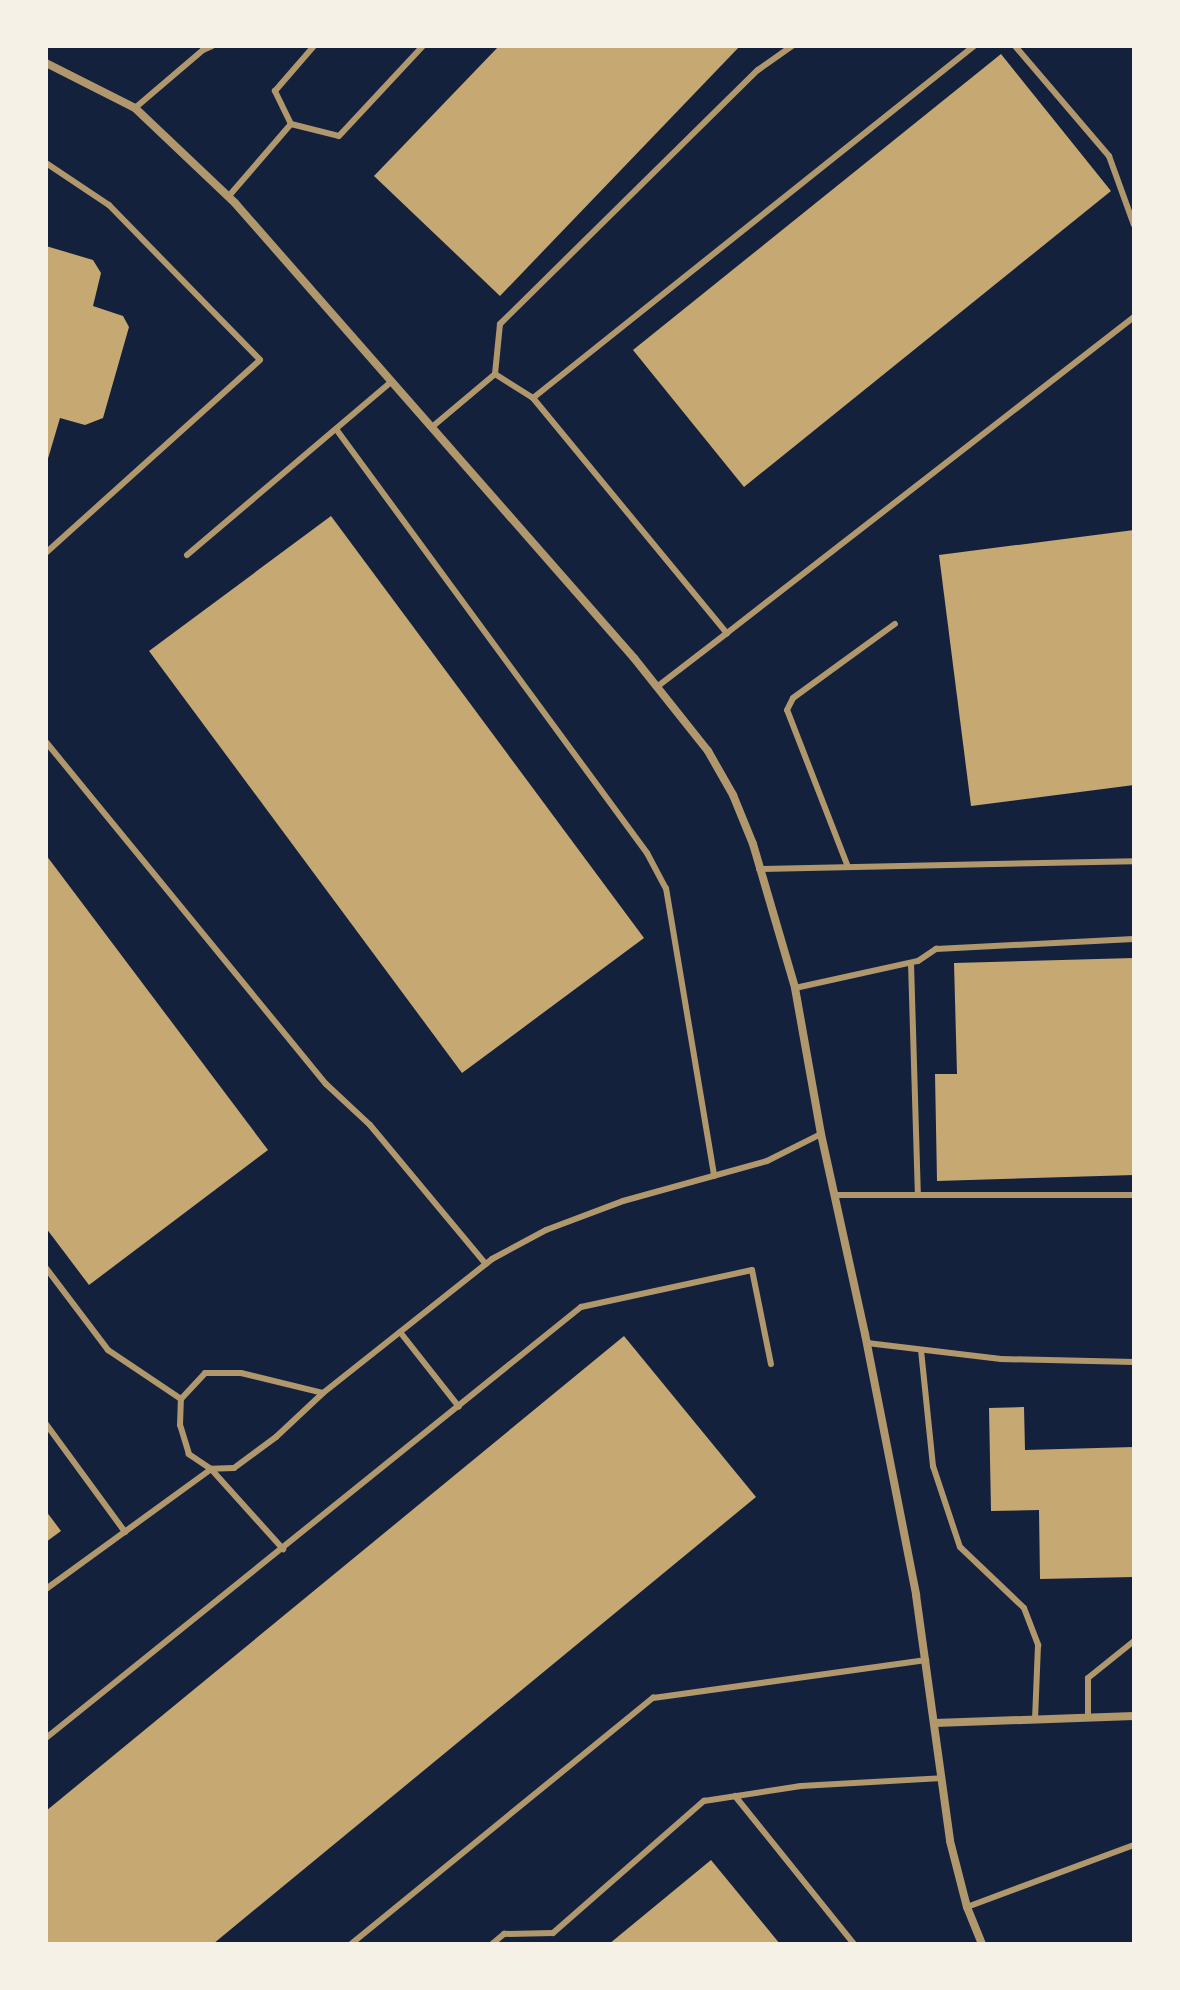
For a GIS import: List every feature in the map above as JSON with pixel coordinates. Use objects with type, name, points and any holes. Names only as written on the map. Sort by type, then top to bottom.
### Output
[{"type":"street","points":[[46,63],[135,108],[228,197],[657,687],[708,751],[733,795],[795,988],[821,1134],[867,1343],[926,1660],[950,1841],[967,1907],[982,1944]]},
{"type":"street","points":[[935,1723],[1134,1716]]},
{"type":"lane","points":[[135,108],[200,48],[212,46]]},
{"type":"lane","points":[[291,124],[275,91],[314,46]]},
{"type":"lane","points":[[291,124],[339,136],[423,46]]},
{"type":"lane","points":[[432,427],[495,374],[500,324],[758,70],[792,46]]},
{"type":"lane","points":[[533,398],[974,46]]},
{"type":"lane","points":[[1015,46],[1109,156],[1134,225]]},
{"type":"lane","points":[[228,197],[291,124]]},
{"type":"lane","points":[[46,163],[109,205],[260,360],[46,553]]},
{"type":"lane","points":[[657,687],[1134,317]]},
{"type":"lane","points":[[495,374],[533,398],[727,633]]},
{"type":"lane","points":[[187,555],[392,381]]},
{"type":"lane","points":[[336,429],[647,853],[666,888],[714,1176]]},
{"type":"lane","points":[[848,867],[787,710],[793,698],[895,624]]},
{"type":"lane","points":[[46,742],[326,1084],[370,1125],[486,1264]]},
{"type":"lane","points":[[759,869],[1134,861]]},
{"type":"lane","points":[[795,988],[911,963],[936,949],[1134,939]]},
{"type":"lane","points":[[911,963],[918,1195]]},
{"type":"lane","points":[[46,1589],[211,1469],[234,1468],[276,1437],[323,1393],[486,1264],[546,1230],[623,1201],[767,1161],[821,1134]]},
{"type":"lane","points":[[834,1195],[1134,1195]]},
{"type":"lane","points":[[46,1268],[108,1350],[181,1399]]},
{"type":"lane","points":[[46,1738],[581,1307],[752,1270],[771,1364]]},
{"type":"lane","points":[[400,1332],[459,1407]]},
{"type":"lane","points":[[867,1343],[1001,1359],[1134,1362]]},
{"type":"lane","points":[[921,1350],[933,1466],[960,1547],[1024,1608],[1038,1645],[1035,1719]]},
{"type":"lane","points":[[283,1549],[211,1469],[189,1454],[180,1425],[181,1399],[205,1373],[241,1373],[323,1393]]},
{"type":"lane","points":[[46,1424],[125,1532]]},
{"type":"lane","points":[[1088,1717],[1088,1678],[1134,1641]]},
{"type":"lane","points":[[351,1944],[653,1698],[926,1660]]},
{"type":"lane","points":[[492,1944],[504,1934],[553,1933],[704,1801],[801,1786],[942,1778]]},
{"type":"lane","points":[[735,1796],[854,1944]]},
{"type":"lane","points":[[967,1907],[1134,1845]]},
{"type":"building","points":[[499,46],[740,46],[500,296],[374,176]]},
{"type":"building","points":[[1001,54],[1111,191],[744,487],[633,350]]},
{"type":"building","points":[[46,246],[93,260],[101,273],[93,306],[123,316],[129,327],[103,418],[85,425],[60,418],[47,462]]},
{"type":"building","points":[[331,516],[644,938],[462,1073],[149,651]]},
{"type":"building","points":[[1134,530],[1134,785],[971,806],[939,555]]},
{"type":"building","points":[[46,855],[268,1150],[89,1285],[46,1228]]},
{"type":"building","points":[[1134,958],[1134,1175],[937,1181],[935,1074],[957,1074],[954,963]]},
{"type":"building","points":[[624,1336],[756,1497],[213,1944],[46,1944],[46,1811]]},
{"type":"building","points":[[1024,1407],[1025,1450],[1134,1447],[1134,1577],[1040,1579],[1039,1510],[991,1511],[989,1408]]},
{"type":"building","points":[[46,1511],[61,1531],[46,1542]]},
{"type":"building","points":[[711,1860],[780,1944],[609,1944]]}]
